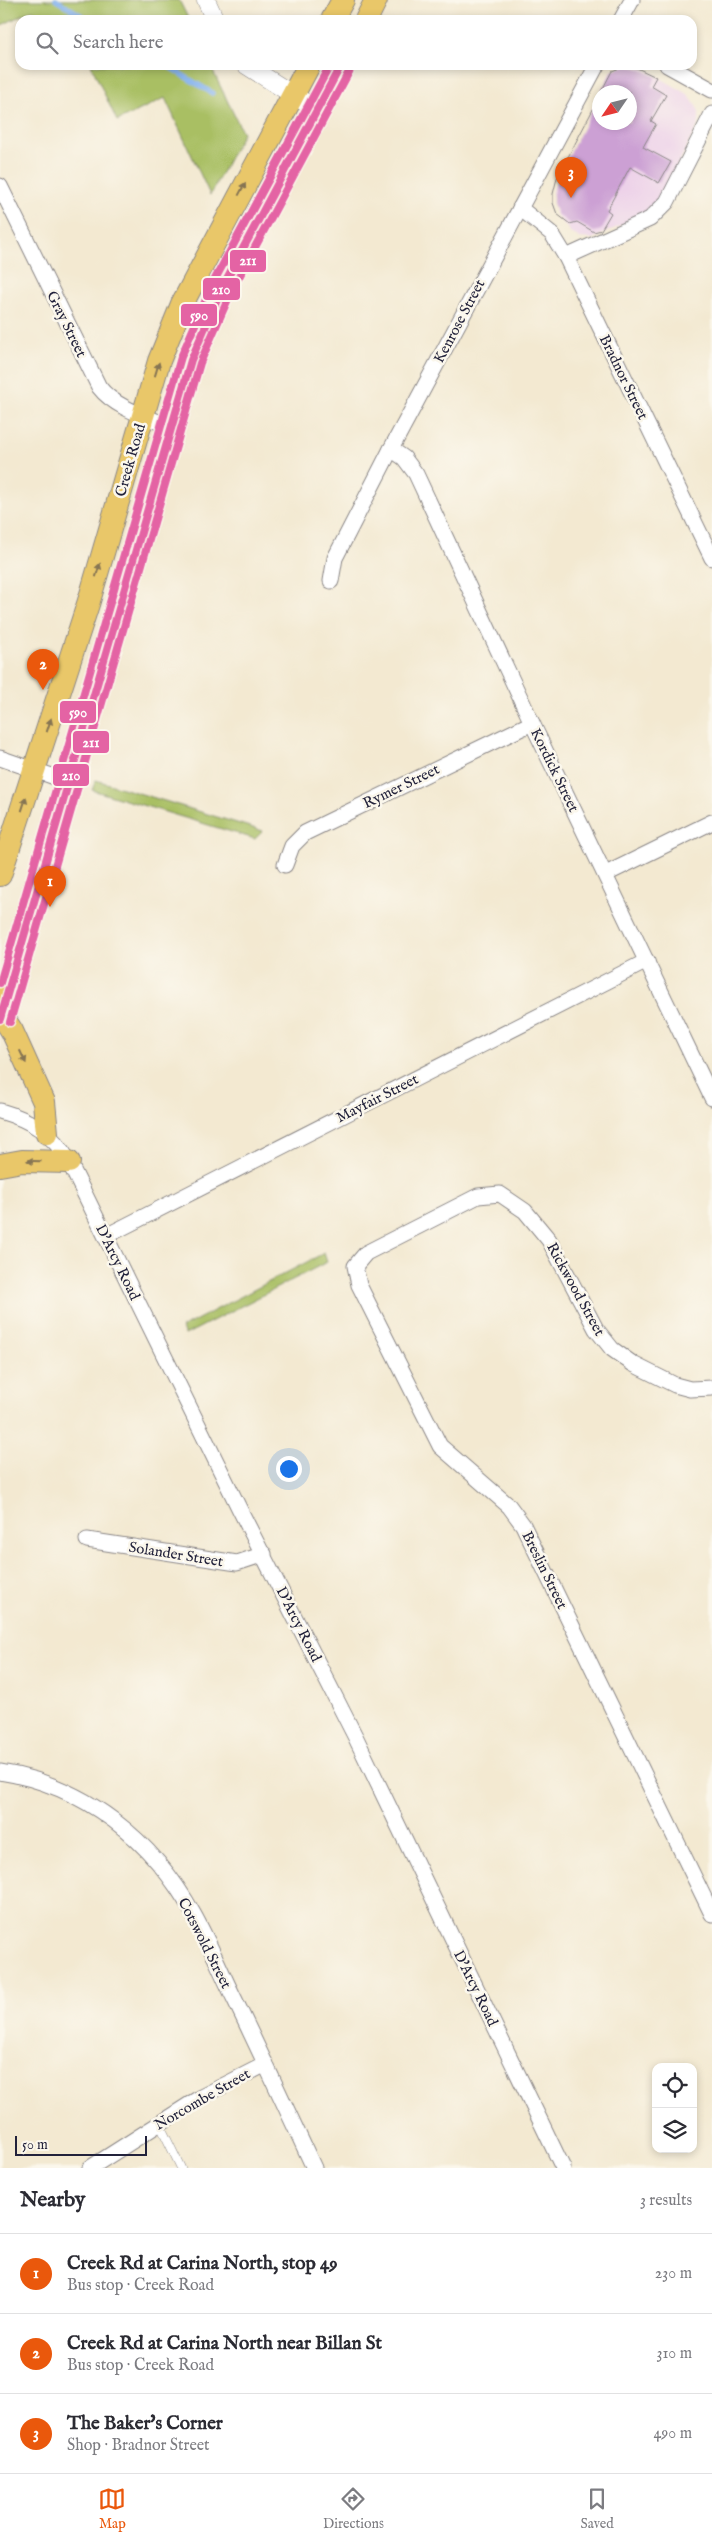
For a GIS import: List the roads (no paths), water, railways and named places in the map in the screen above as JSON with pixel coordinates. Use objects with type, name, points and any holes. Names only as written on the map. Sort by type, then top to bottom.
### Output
[{"type":"main road","points":[[335,15],[343,0]]},
{"type":"main road","points":[[368,15],[376,0]]},
{"type":"main road","name":"Creek Road","points":[[0,876],[89,601],[159,361],[182,304],[306,70]]},
{"type":"main road","name":"Creek Road","points":[[1,1016],[191,360],[212,309],[339,70]]},
{"type":"main road","points":[[1,1016],[12,1031],[44,1102],[47,1133]]},
{"type":"main road","points":[[0,1165],[22,1161],[69,1162]]},
{"type":"street","points":[[206,0],[213,15]]},
{"type":"street","points":[[624,15],[632,0]]},
{"type":"street","points":[[254,70],[318,110]]},
{"type":"street","name":"Kenrose Street","points":[[331,581],[335,558],[391,449],[594,70]]},
{"type":"street","points":[[676,70],[712,90]]},
{"type":"street","points":[[566,257],[650,219],[667,202],[712,114]]},
{"type":"street","name":"Gray Street","points":[[0,186],[99,387],[109,398],[171,427]]},
{"type":"street","name":"Bradnor Street","points":[[520,208],[552,234],[566,257],[712,558]]},
{"type":"street","name":"Kordick Street","points":[[391,449],[404,458],[416,474],[532,723],[712,1098]]},
{"type":"street","name":"Rymer Street","points":[[285,865],[292,846],[305,833],[532,723]]},
{"type":"street","points":[[0,758],[69,782]]},
{"type":"street","points":[[606,874],[712,822]]},
{"type":"street","name":"Mayfair Street","points":[[106,1236],[647,961]]},
{"type":"street","name":"D'Arcy Road","points":[[0,1111],[23,1118],[47,1133],[60,1147],[69,1162],[240,1510],[355,1736],[563,2168]]},
{"type":"street","name":"Rickwood Street","points":[[366,1253],[478,1196],[500,1194],[525,1211],[549,1240],[596,1330],[612,1349],[633,1364],[675,1385],[690,1389],[712,1388]]},
{"type":"street","name":"Breslin Street","points":[[366,1253],[355,1266],[360,1285],[440,1446],[509,1506],[523,1524],[712,1914]]},
{"type":"street","name":"Solander Street","points":[[87,1540],[237,1563],[264,1554]]},
{"type":"street","name":"Cotswold Street","points":[[0,1772],[19,1775],[62,1790],[100,1808],[128,1830],[160,1863],[194,1914],[314,2168]]},
{"type":"street","name":"Norcombe Street","points":[[90,2168],[201,2097],[266,2064]]},
{"type":"lane","points":[[159,2123],[181,2168]]},
{"type":"waterway","points":[[56,0],[81,15]]},
{"type":"waterway","points":[[174,70],[212,93]]},
{"type":"place","name":"The Baker's Corner","points":[[571,198]]},
{"type":"place","name":"Creek Rd at Carina North near Billan St","points":[[43,690]]},
{"type":"place","name":"Creek Rd at Carina North, stop 49","points":[[50,907]]}]
